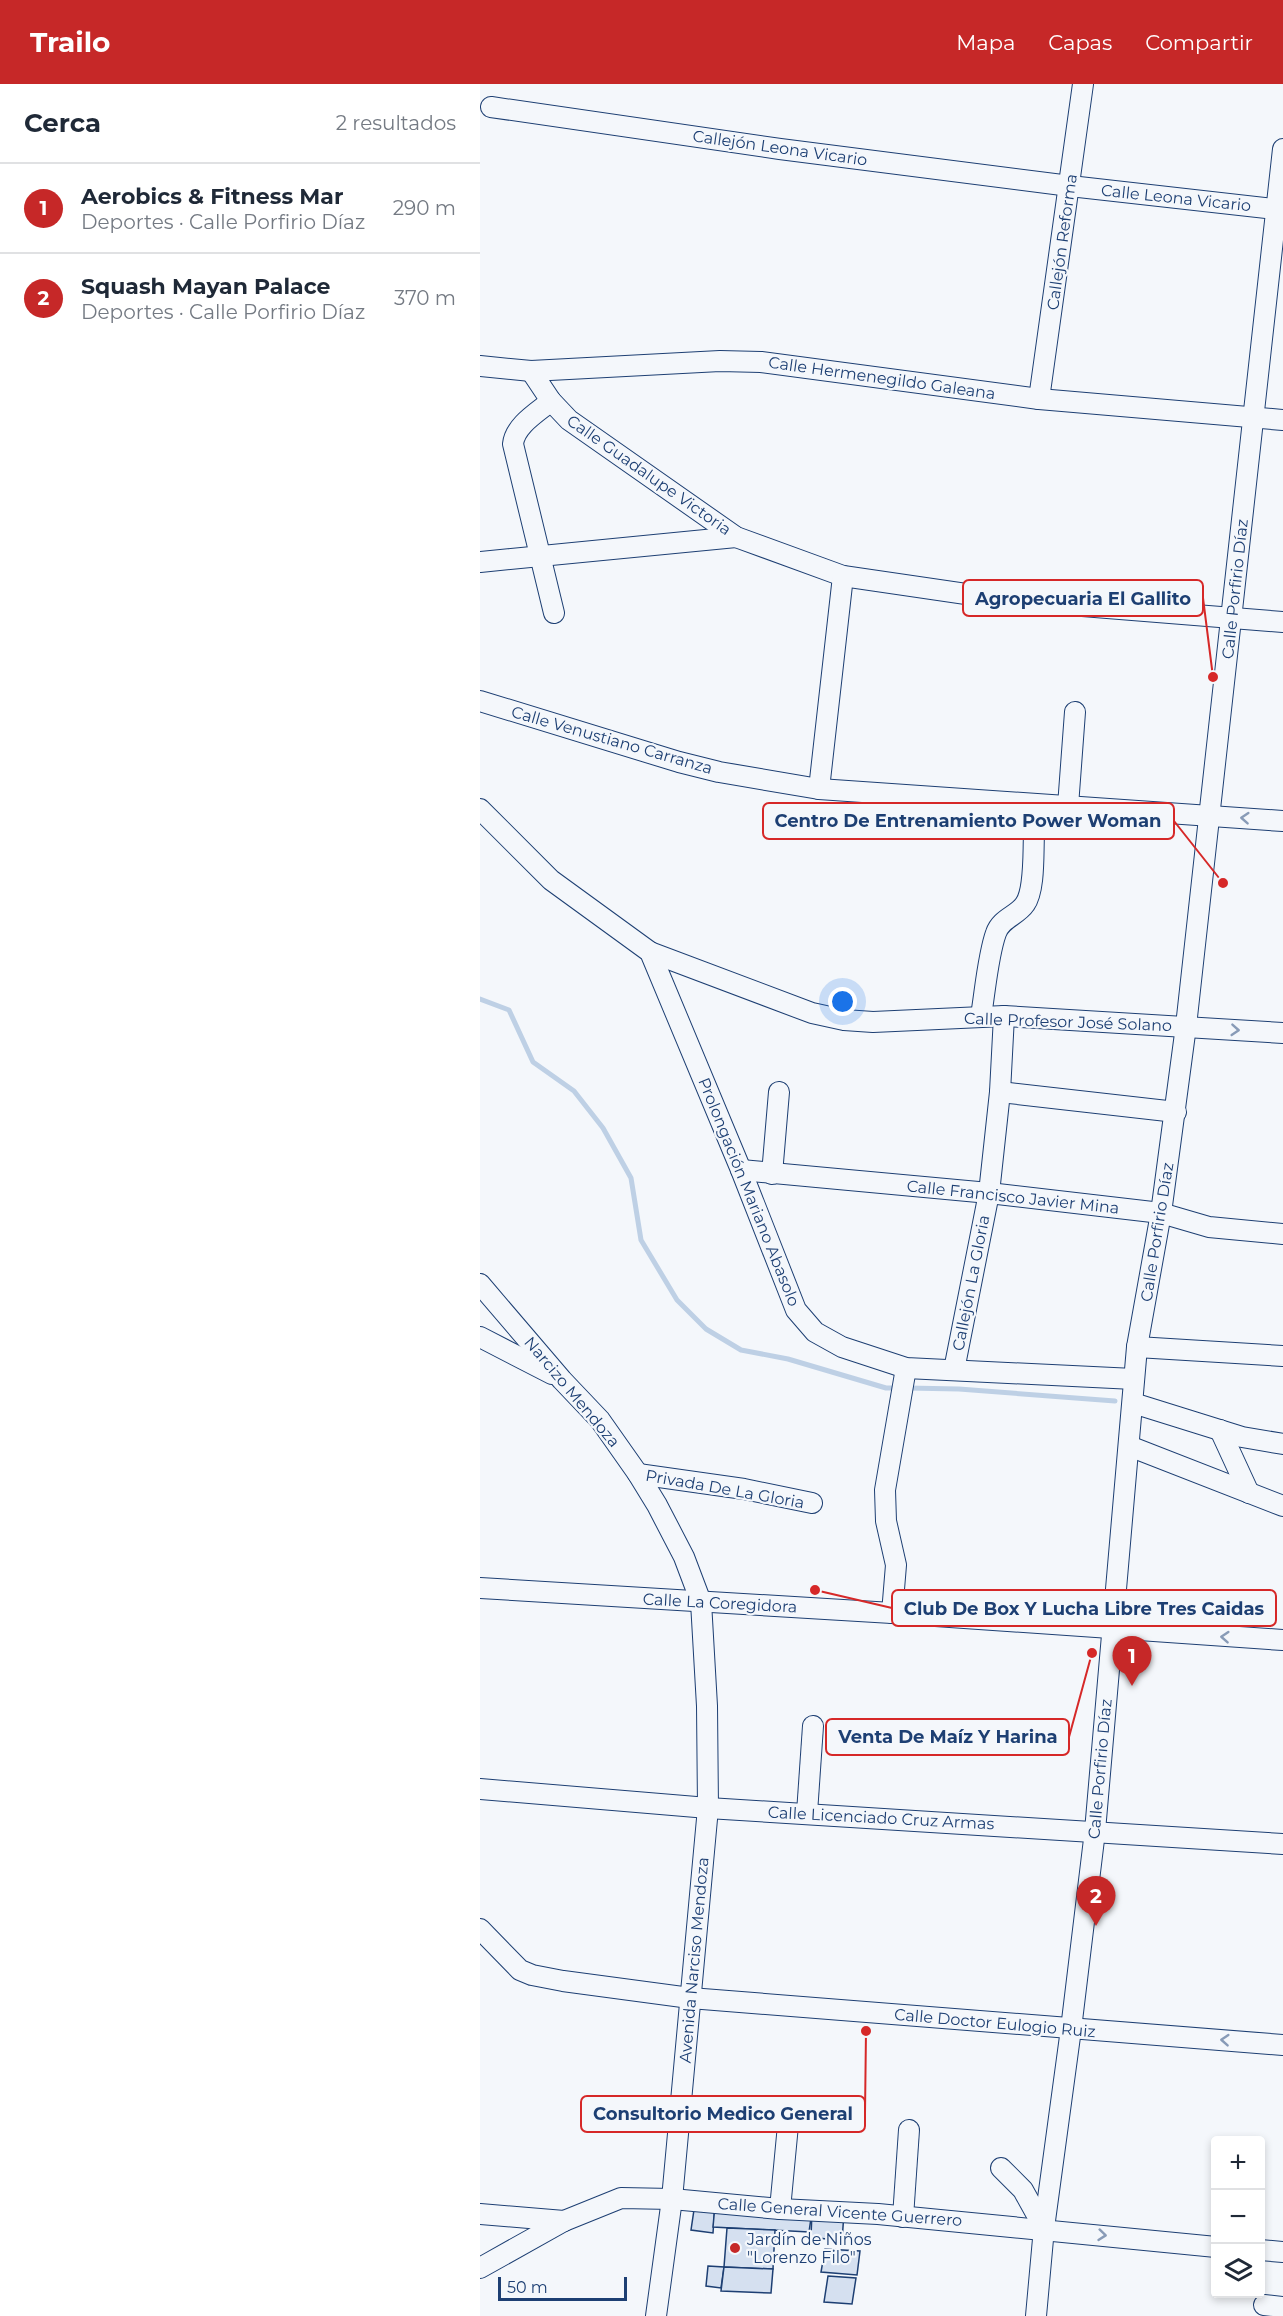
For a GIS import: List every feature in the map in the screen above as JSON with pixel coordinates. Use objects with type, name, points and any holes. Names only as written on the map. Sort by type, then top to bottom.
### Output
[{"type":"street","name":"Callejón Reforma","points":[[1039,399],[1083,84]]},
{"type":"street","name":"Callejón Leona Vicario","points":[[491,106],[780,149],[1070,186]]},
{"type":"street","name":"Calle Porfirio Díaz","points":[[1036,2316],[1044,2228],[1095,1831],[1137,1347],[1161,1214],[1176,1112],[1232,618],[1252,418],[1280,209],[1283,148]]},
{"type":"street","name":"Calle Leona Vicario","points":[[1070,186],[1280,209]]},
{"type":"street","name":"Calle Hermenegildo Galeana","points":[[480,366],[531,371],[720,361],[761,362],[1039,399],[1283,420]]},
{"type":"street","name":"Calle Guadalupe Victoria","points":[[531,371],[569,420],[736,537],[843,576],[1007,600],[1283,622]]},
{"type":"street","points":[[552,401],[519,428],[514,435],[513,444],[555,613]]},
{"type":"street","points":[[480,562],[736,537]]},
{"type":"street","points":[[819,789],[843,576]]},
{"type":"street","name":"Calle Venustiano Carranza","points":[[480,701],[679,762],[719,772],[819,789],[1283,821]]},
{"type":"street","points":[[1068,806],[1076,711]]},
{"type":"street","points":[[480,809],[551,880],[650,952]]},
{"type":"street","points":[[981,1016],[996,932],[1005,920],[1019,911],[1027,902],[1030,891],[1034,835]]},
{"type":"street","name":"Calle Profesor José Solano","points":[[650,952],[812,1013],[844,1020],[885,1022],[1004,1016],[1283,1033]]},
{"type":"street","name":"Prolongación Mariano Abasolo","points":[[650,952],[741,1170],[796,1311],[815,1332],[842,1347],[904,1374],[954,1370],[1134,1379]]},
{"type":"street","name":"Callejón La Gloria","points":[[954,1370],[989,1193],[1000,1092],[1004,1016]]},
{"type":"street","points":[[772,1174],[779,1092]]},
{"type":"street","points":[[1000,1092],[1176,1112]]},
{"type":"street","name":"Calle Francisco Javier Mina","points":[[741,1170],[989,1193],[1161,1214],[1209,1227],[1283,1234]]},
{"type":"street","name":"Narcizo Mendoza","points":[[480,1284],[562,1380],[600,1420],[638,1474],[684,1557],[701,1602]]},
{"type":"street","points":[[480,1337],[562,1380]]},
{"type":"street","points":[[1137,1347],[1283,1356]]},
{"type":"street","points":[[892,1613],[896,1566],[884,1506],[904,1374]]},
{"type":"street","points":[[1133,1403],[1242,1437],[1283,1444]]},
{"type":"street","points":[[1220,1430],[1249,1493]]},
{"type":"street","points":[[1129,1446],[1283,1506]]},
{"type":"street","name":"Privada De La Gloria","points":[[638,1474],[744,1488],[812,1503]]},
{"type":"street","name":"Calle La Coregidora","points":[[480,1588],[1283,1640]]},
{"type":"street","name":"Avenida Narciso Mendoza","points":[[656,2316],[672,2199],[708,1808],[707,1706],[701,1602]]},
{"type":"street","points":[[807,1813],[813,1726]]},
{"type":"street","name":"Calle Licenciado Cruz Armas","points":[[480,1789],[708,1808],[1283,1844]]},
{"type":"street","name":"Calle Doctor Eulogio Ruiz","points":[[480,1929],[520,1970],[532,1975],[563,1981],[690,1998],[1283,2045]]},
{"type":"street","points":[[780,2209],[788,2125]]},
{"type":"street","points":[[903,2217],[909,2130]]},
{"type":"street","points":[[1001,2168],[1023,2190],[1044,2228]]},
{"type":"street","name":"Calle General Vicente Guerrero","points":[[480,2268],[564,2221],[621,2198],[672,2199],[780,2209],[878,2214],[1044,2228],[1211,2247]]},
{"type":"street","points":[[480,2214],[564,2221]]},
{"type":"street","points":[[1265,2250],[1283,2252]]},
{"type":"building","points":[[695,2203],[715,2205],[713,2233],[691,2230]]},
{"type":"building","points":[[715,2205],[812,2211],[809,2232],[713,2227]]},
{"type":"building","points":[[812,2211],[844,2213],[842,2241],[811,2237]]},
{"type":"building","points":[[727,2228],[775,2230],[773,2269],[724,2267]]},
{"type":"building","points":[[825,2249],[860,2251],[857,2275],[821,2272]]},
{"type":"building","points":[[708,2266],[724,2267],[721,2288],[706,2286]]},
{"type":"building","points":[[724,2267],[773,2269],[771,2293],[721,2291]]},
{"type":"building","points":[[828,2276],[856,2278],[852,2304],[824,2302]]},
{"type":"waterway","points":[[480,999],[509,1010],[533,1062],[574,1091],[603,1128],[631,1178],[641,1240],[677,1300],[706,1329],[741,1350],[788,1359],[886,1388],[898,1388]]},
{"type":"waterway","points":[[907,1388],[959,1389],[1115,1401]]},
{"type":"place","name":"Agropecuaria El Gallito","points":[[1213,677]]},
{"type":"place","name":"Centro De Entrenamiento Power Woman","points":[[1223,883]]},
{"type":"place","name":"Club De Box Y Lucha Libre Tres Caidas","points":[[815,1590]]},
{"type":"place","name":"Venta De Maíz Y Harina","points":[[1092,1653]]},
{"type":"place","name":"Aerobics & Fitness Mar","points":[[1132,1686]]},
{"type":"place","name":"Squash Mayan Palace","points":[[1096,1926]]},
{"type":"place","name":"Consultorio Medico General","points":[[866,2031]]},
{"type":"place","name":"Jardín de Niños \"Lorenzo Filo\"","points":[[735,2248]]}]
